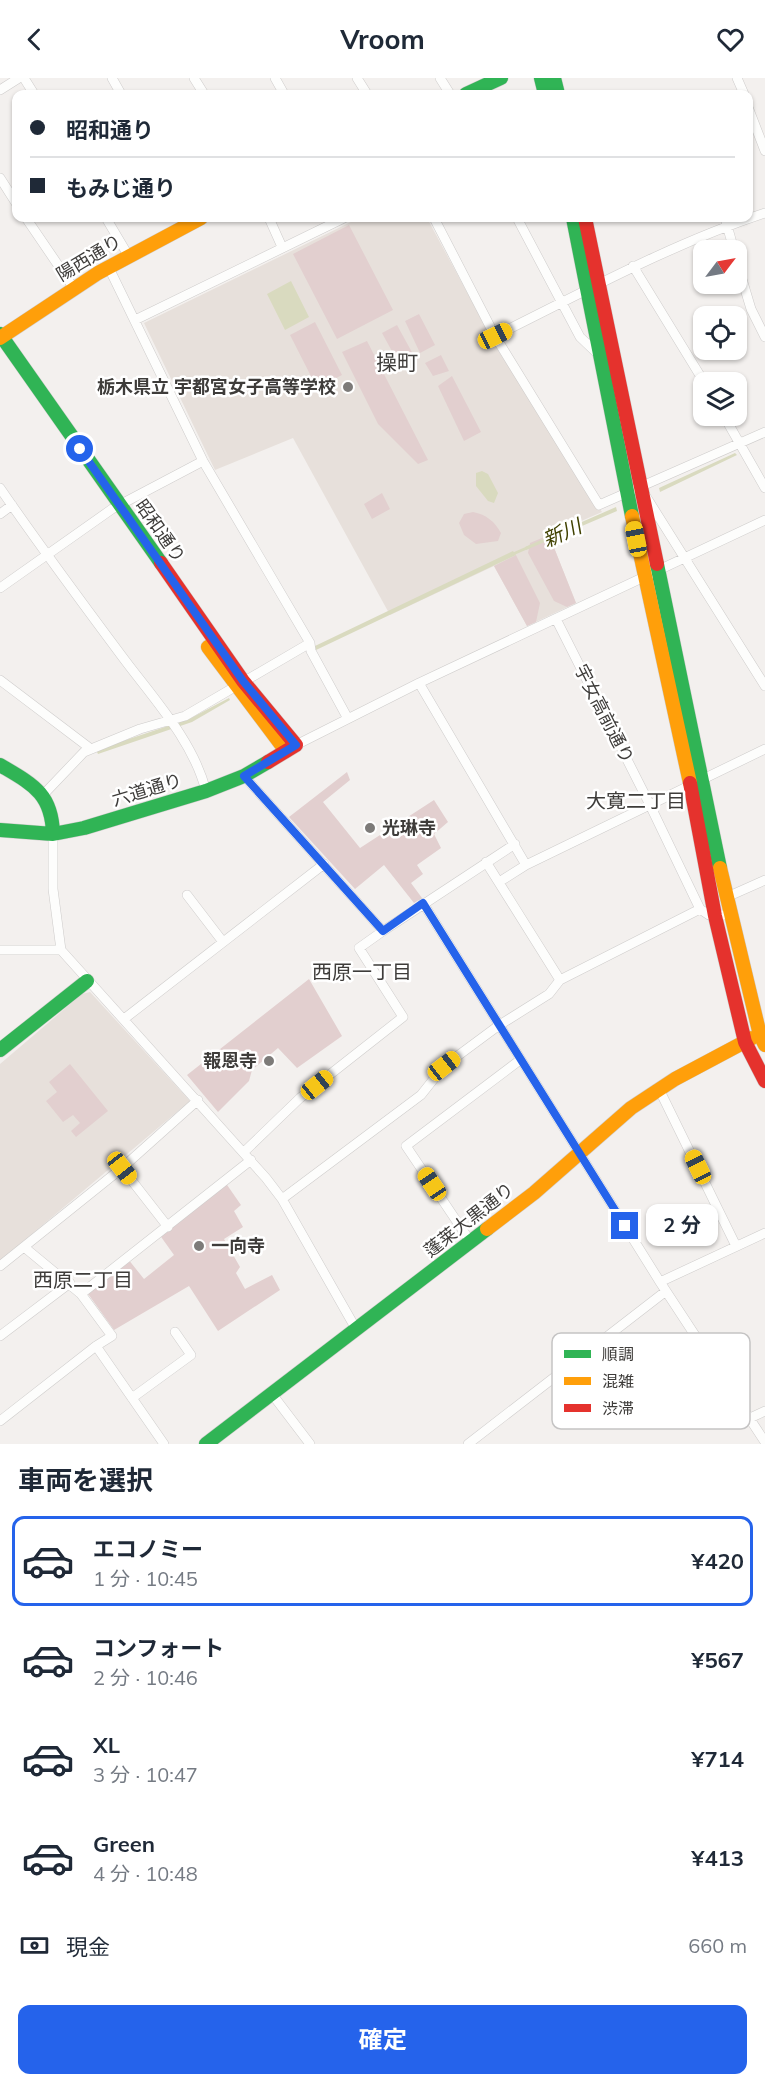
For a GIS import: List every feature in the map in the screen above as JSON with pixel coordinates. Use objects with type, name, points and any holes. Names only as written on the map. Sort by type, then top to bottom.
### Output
[{"type":"street","points":[[0,90],[19,78]]},
{"type":"street","points":[[475,90],[501,78]]},
{"type":"street","points":[[753,120],[765,152]]},
{"type":"street","points":[[0,178],[12,197]]},
{"type":"street","points":[[29,222],[73,287]]},
{"type":"street","points":[[108,222],[128,255]]},
{"type":"street","name":"陽西通り","points":[[0,339],[73,287],[183,222]]},
{"type":"street","points":[[271,222],[282,248]]},
{"type":"street","points":[[135,320],[336,222]]},
{"type":"street","points":[[436,222],[495,336],[599,505],[765,432]]},
{"type":"street","points":[[519,222],[580,337],[602,358]]},
{"type":"street","points":[[574,222],[594,286],[634,491],[644,578],[763,1037]]},
{"type":"street","points":[[586,222],[602,358],[634,491],[659,571],[696,780],[715,916],[745,1042],[765,1081]]},
{"type":"street","points":[[495,336],[724,222]]},
{"type":"street","points":[[726,222],[731,240]]},
{"type":"street","points":[[108,266],[203,461],[310,643],[311,651],[347,717]]},
{"type":"street","points":[[633,266],[698,372]]},
{"type":"street","points":[[747,294],[751,309],[765,337]]},
{"type":"street","name":"昭和通り","points":[[0,339],[239,683],[291,748]]},
{"type":"street","points":[[730,426],[765,488]]},
{"type":"street","points":[[0,588],[116,507],[203,461]]},
{"type":"street","points":[[0,488],[46,554],[169,719],[194,759],[206,791]]},
{"type":"street","points":[[634,491],[686,557],[765,686]]},
{"type":"street","points":[[0,514],[12,505]]},
{"type":"street","points":[[291,748],[347,717],[765,520]]},
{"type":"street","name":"宇女高前通り","points":[[556,619],[649,802],[700,909]]},
{"type":"street","points":[[44,795],[84,752],[169,719],[185,716],[310,643]]},
{"type":"street","points":[[0,680],[91,749]]},
{"type":"street","points":[[419,683],[526,865]]},
{"type":"street","name":"六道通り","points":[[0,830],[53,834],[84,828],[206,791],[244,776],[291,748]]},
{"type":"street","points":[[499,882],[526,865],[649,802],[765,748]]},
{"type":"street","points":[[0,765],[44,795],[53,813],[53,889],[61,950],[245,1151],[282,1199],[356,1329]]},
{"type":"street","points":[[244,776],[383,931]]},
{"type":"street","points":[[245,1151],[300,1098],[403,1017],[359,948],[423,903],[515,844]]},
{"type":"street","points":[[486,862],[560,981]]},
{"type":"street","points":[[124,1019],[324,864]]},
{"type":"street","points":[[727,897],[765,880]]},
{"type":"street","points":[[187,895],[224,942]]},
{"type":"street","points":[[423,903],[577,1152],[694,1333]]},
{"type":"street","points":[[282,1199],[421,1095],[444,1066],[498,1026],[549,994],[560,981],[700,909],[708,915],[730,915]]},
{"type":"street","points":[[0,950],[61,950]]},
{"type":"street","points":[[0,1050],[87,981]]},
{"type":"street","name":"蓬莱大黒通り","points":[[206,1444],[534,1193],[577,1152],[659,1089],[745,1042],[763,1037]]},
{"type":"street","points":[[470,1241],[406,1146],[520,1060]]},
{"type":"street","points":[[659,1089],[736,1246]]},
{"type":"street","points":[[0,1266],[122,1168],[198,1100]]},
{"type":"street","points":[[81,1294],[251,1160]]},
{"type":"street","points":[[122,1168],[168,1227]]},
{"type":"street","points":[[660,1282],[765,1233]]},
{"type":"street","points":[[0,1421],[112,1336],[81,1294],[24,1247]]},
{"type":"street","points":[[0,1336],[70,1283]]},
{"type":"street","points":[[612,1333],[666,1291]]},
{"type":"street","points":[[132,1398],[191,1355],[175,1332]]},
{"type":"street","points":[[96,1346],[164,1444]]},
{"type":"street","points":[[468,1444],[552,1379]]},
{"type":"street","points":[[272,1394],[310,1444]]},
{"type":"street","points":[[762,1442],[750,1418],[765,1411]]},
{"type":"shaded area","name":"栃木県立 宇都宮女子高等学校","points":[[351,222],[429,222],[498,350],[602,512],[549,535],[576,603],[527,626],[494,566],[390,615],[293,438],[215,470],[144,323]]},
{"type":"shaded area","points":[[349,225],[393,310],[337,339],[293,254]]},
{"type":"shaded area","points":[[419,314],[435,345],[420,353],[405,321]]},
{"type":"shaded area","points":[[315,322],[342,375],[317,388],[290,335]]},
{"type":"shaded area","points":[[397,325],[414,356],[399,364],[382,333]]},
{"type":"shaded area","points":[[367,341],[428,460],[418,464],[378,424],[342,352]]},
{"type":"shaded area","points":[[441,355],[449,371],[433,376],[425,363]]},
{"type":"shaded area","points":[[452,376],[481,432],[464,441],[438,386]]},
{"type":"shaded area","points":[[382,493],[390,509],[372,519],[364,504]]},
{"type":"shaded area","points":[[473,512],[490,519],[496,525],[501,533],[498,541],[476,544],[464,535],[459,523],[464,514]]},
{"type":"shaded area","points":[[549,535],[576,603],[567,607],[554,601],[528,553],[530,543]]},
{"type":"shaded area","points":[[516,555],[540,603],[536,622],[527,626],[494,566]]},
{"type":"shaded area","points":[[347,772],[350,780],[323,802],[360,848],[434,800],[448,822],[434,834],[441,848],[417,865],[423,874],[411,883],[422,898],[414,903],[384,865],[355,889],[289,817]]},
{"type":"shaded area","points":[[309,979],[342,1036],[297,1068],[278,1048],[252,1070],[249,1081],[218,1112],[187,1075]]},
{"type":"shaded area","points":[[90,992],[190,1101],[0,1261],[0,1064],[82,994]]},
{"type":"shaded area","points":[[70,1064],[108,1111],[76,1137],[71,1131],[80,1123],[73,1115],[63,1122],[46,1101],[57,1092],[49,1082]]},
{"type":"shaded area","name":"一向寺","points":[[225,1182],[241,1205],[234,1211],[243,1227],[224,1239],[240,1267],[236,1273],[245,1289],[272,1275],[280,1290],[218,1331],[189,1286],[114,1330],[86,1291],[128,1259],[144,1279],[174,1255],[159,1234]]},
{"type":"water","points":[[291,281],[309,317],[285,330],[267,294]]},
{"type":"water","points":[[735,453],[737,455],[660,492],[659,488]]},
{"type":"water","points":[[482,471],[488,474],[498,493],[494,503],[488,501],[476,486],[476,473]]},
{"type":"water","points":[[616,507],[617,511],[526,550],[525,547]]},
{"type":"water","points":[[513,551],[516,555],[316,650],[315,646]]},
{"type":"water","points":[[229,698],[230,700],[192,722],[98,754],[96,750],[189,719]]},
{"type":"waterway","name":"新川","points":[[513,554],[529,547]]},
{"type":"traffic: fast","points":[[475,90],[501,78]]},
{"type":"traffic: fast","points":[[541,78],[544,90]]},
{"type":"traffic: fast","points":[[554,78],[557,90]]},
{"type":"traffic: fast","points":[[574,222],[632,516]]},
{"type":"traffic: fast","points":[[0,334],[161,563]]},
{"type":"traffic: fast","points":[[657,564],[720,868]]},
{"type":"traffic: fast","points":[[0,830],[53,834],[84,828],[206,791],[244,776],[268,762]]},
{"type":"traffic: fast","points":[[0,765],[31,784],[38,791],[49,809],[53,834]]},
{"type":"traffic: fast","points":[[0,1050],[87,981]]},
{"type":"traffic: fast","points":[[206,1444],[487,1229]]},
{"type":"traffic: slow","points":[[0,338],[98,273],[194,222]]},
{"type":"traffic: slow","points":[[632,516],[690,783]]},
{"type":"traffic: slow","points":[[208,647],[286,751]]},
{"type":"traffic: slow","points":[[720,868],[760,1035],[765,1045]]},
{"type":"traffic: slow","points":[[487,1229],[534,1193],[631,1108],[675,1079],[752,1038]]},
{"type":"traffic: jam","points":[[586,222],[657,564]]},
{"type":"traffic: jam","points":[[161,563],[243,681],[296,745],[268,762]]},
{"type":"traffic: jam","points":[[690,783],[715,916],[745,1042],[765,1081]]},
{"type":"place","name":"栃木県立 宇都宮女子高等学校","points":[[348,387]]},
{"type":"place","name":"光琳寺","points":[[370,828]]},
{"type":"place","name":"報恩寺","points":[[269,1061]]},
{"type":"place","name":"一向寺","points":[[199,1246]]},
{"type":"district","name":"操町","points":[[397,363]]},
{"type":"district","name":"大寛二丁目","points":[[636,801]]},
{"type":"district","name":"西原一丁目","points":[[362,972]]},
{"type":"district","name":"西原二丁目","points":[[83,1280]]},
{"type":"route","points":[[80,449],[243,681],[296,745],[244,776],[383,931],[423,903],[625,1226]]}]
